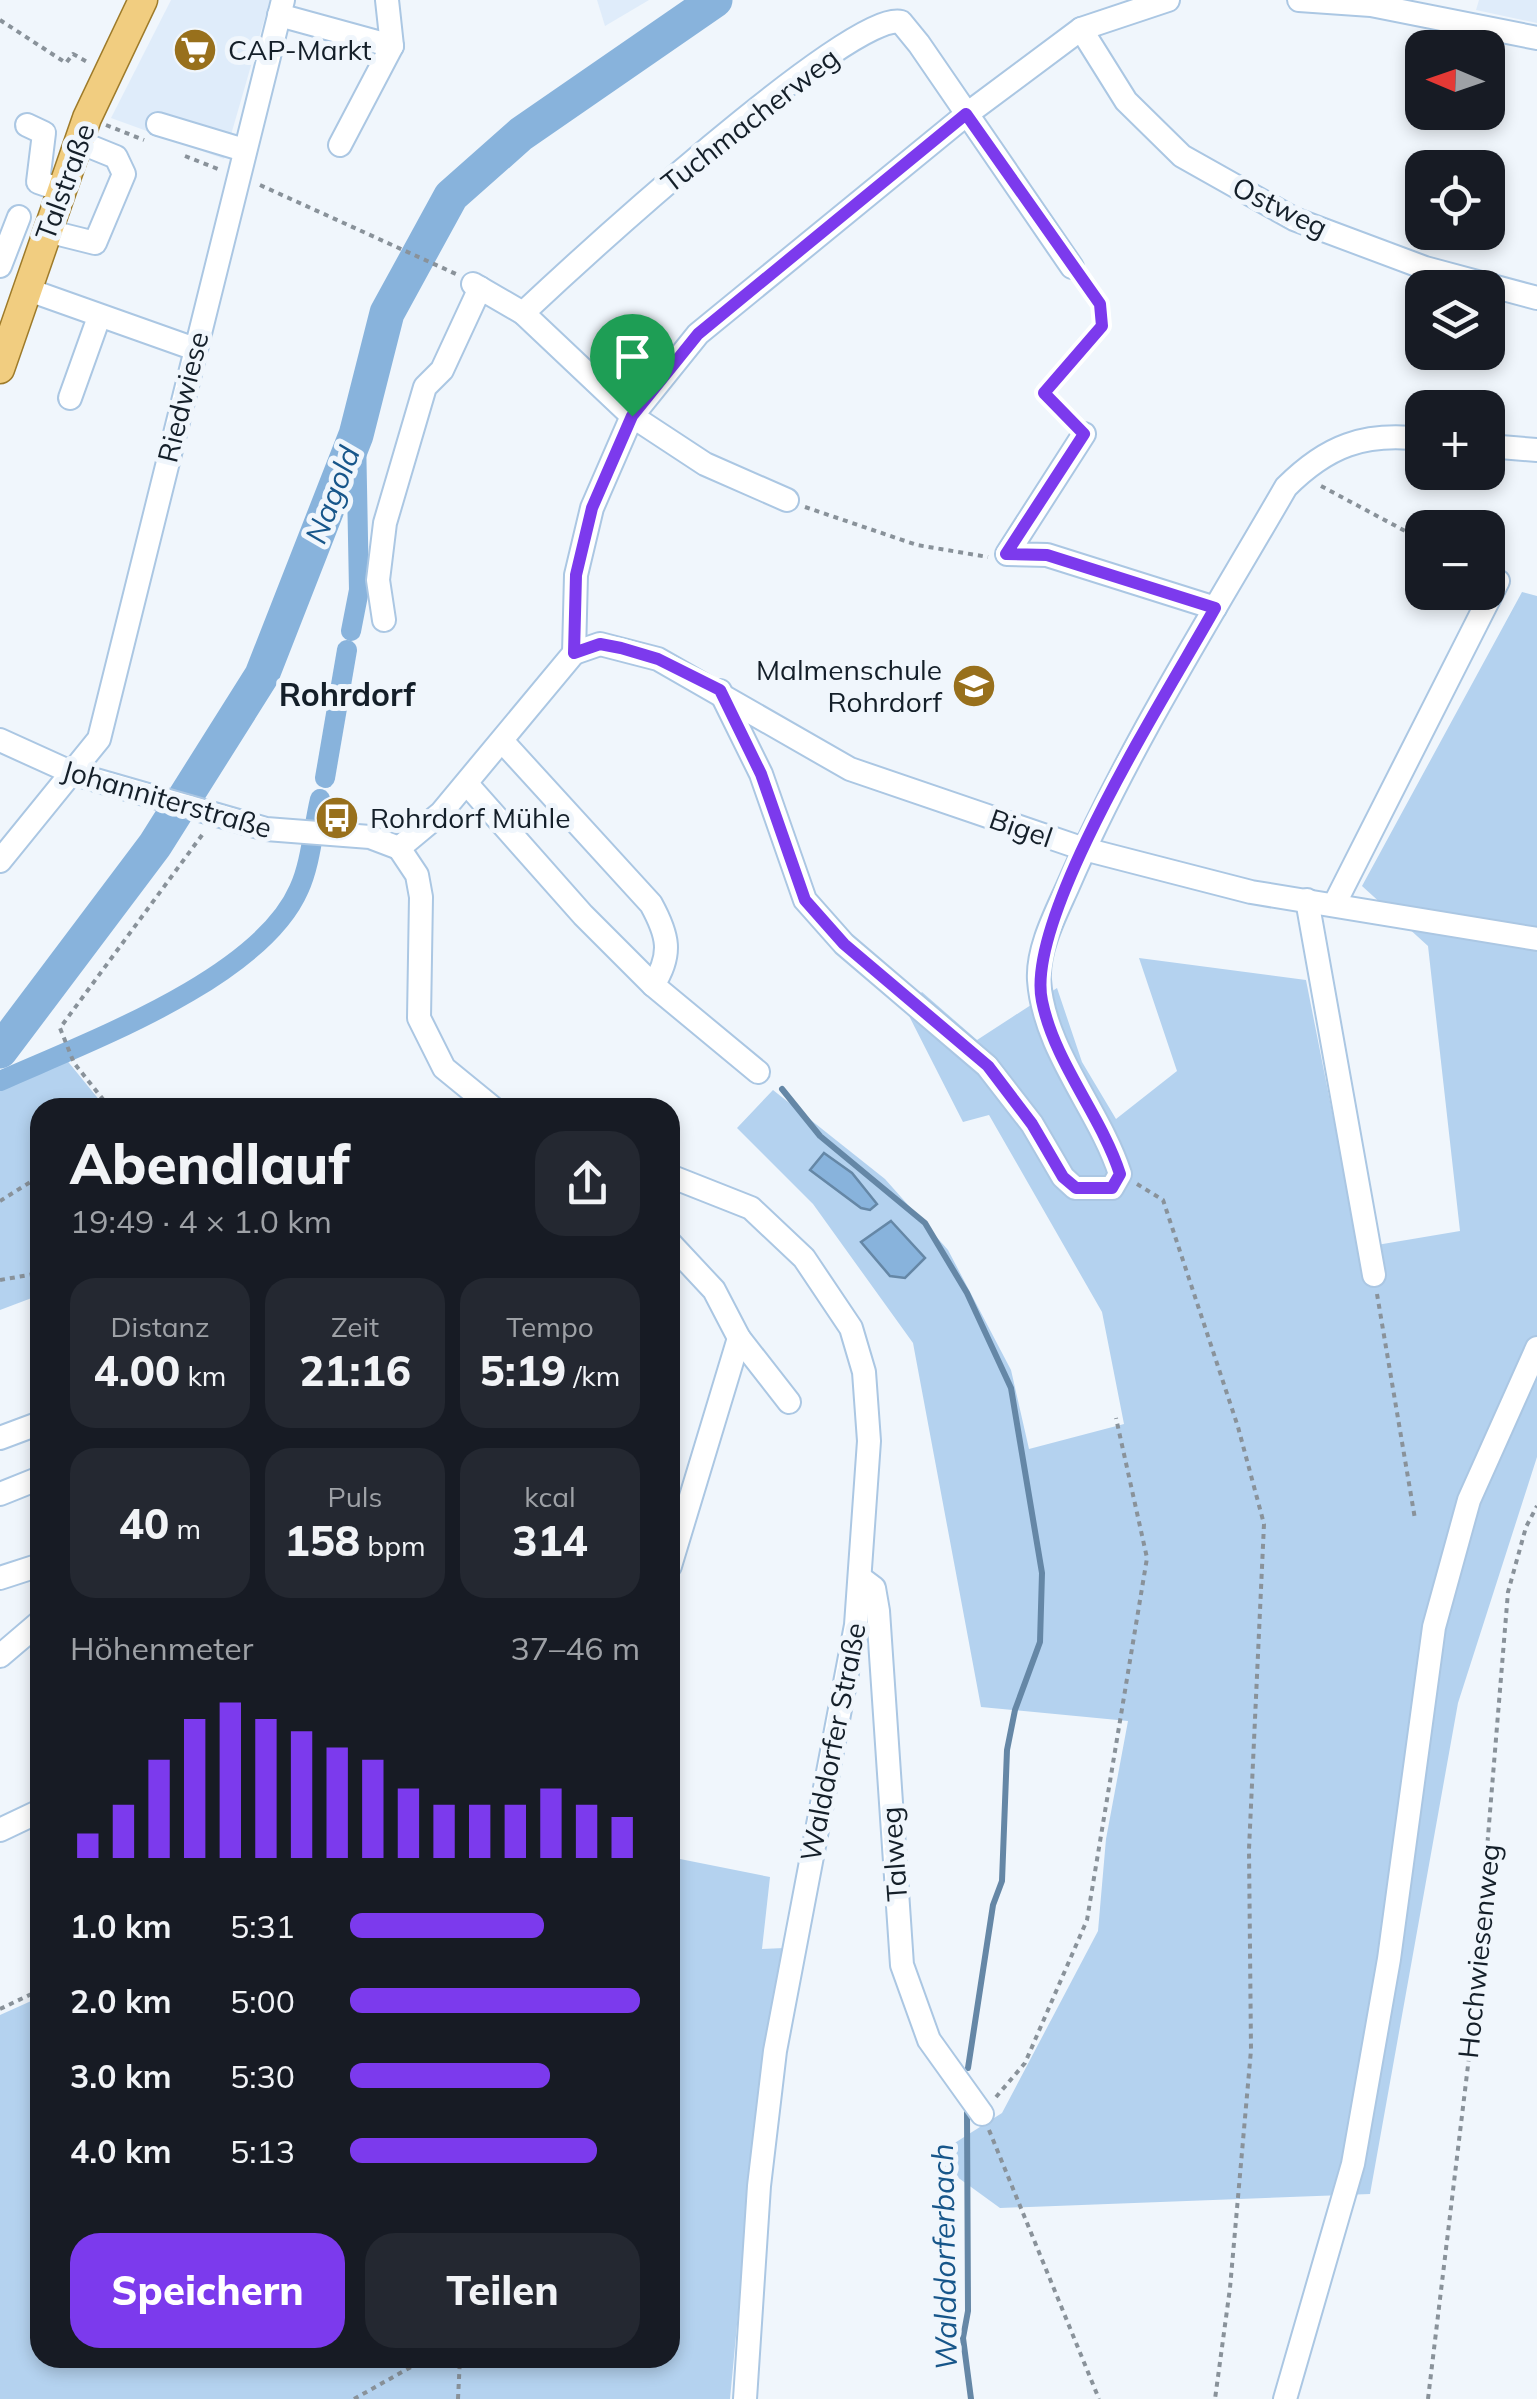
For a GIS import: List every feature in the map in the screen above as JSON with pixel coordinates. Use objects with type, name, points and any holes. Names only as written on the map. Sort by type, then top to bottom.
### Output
[{"type":"main road","name":"Talstraße","points":[[0,369],[79,142],[110,63],[143,0]]},
{"type":"street","points":[[340,145],[392,46],[387,0]]},
{"type":"street","points":[[472,1098],[444,1068],[419,1018],[421,897],[418,874],[399,848],[441,813],[574,653],[576,575],[592,508],[632,416],[698,334],[966,114],[1081,29],[1168,0]]},
{"type":"street","points":[[1299,0],[1371,5],[1537,38]]},
{"type":"street","name":"Riedwiese","points":[[0,862],[44,803],[75,774],[99,739],[281,8],[392,46]]},
{"type":"street","name":"Tuchmacherweg","points":[[523,313],[704,150],[811,68],[885,20],[901,22],[1072,267]]},
{"type":"street","name":"Ostweg","points":[[1081,29],[1126,102],[1182,156],[1294,219],[1425,268],[1537,298]]},
{"type":"street","points":[[28,124],[44,133],[38,182],[62,190]]},
{"type":"street","points":[[158,124],[244,150]]},
{"type":"street","points":[[47,231],[94,243],[124,174],[116,157],[79,142]]},
{"type":"street","points":[[19,218],[2,258],[99,317],[195,349]]},
{"type":"street","points":[[384,620],[378,580],[385,523],[426,387],[442,370],[470,282],[523,313],[632,416],[704,464],[786,500]]},
{"type":"street","points":[[70,398],[99,317]]},
{"type":"street","points":[[1006,554],[1084,434]]},
{"type":"street","points":[[720,690],[761,774],[805,900],[844,944],[988,1066],[1032,1124],[1063,1177],[1076,1188],[1112,1188],[1120,1174],[1042,1004],[1038,974],[1051,926],[1084,850],[1286,486],[1320,455],[1345,444],[1405,438]]},
{"type":"street","points":[[1505,447],[1537,450]]},
{"type":"street","points":[[1006,554],[1047,555],[1215,608]]},
{"type":"street","points":[[1335,903],[1483,610]]},
{"type":"street","name":"Bigel","points":[[574,653],[600,644],[658,659],[720,690],[850,769],[1084,850],[1162,872],[1537,938]]},
{"type":"street","name":"Johanniterstraße","points":[[0,740],[75,774],[294,834],[370,837],[399,848]]},
{"type":"street","points":[[503,742],[651,904],[667,932],[668,954],[653,985]]},
{"type":"street","points":[[467,784],[583,915],[653,985],[758,1072]]},
{"type":"street","points":[[1307,900],[1374,1274]]},
{"type":"street","name":"Walddorfer Straße","points":[[680,1180],[750,1208],[804,1258],[851,1328],[864,1372],[869,1440],[862,1579],[775,2051],[759,2186],[745,2399]]},
{"type":"street","points":[[680,1254],[714,1290],[739,1338],[789,1402]]},
{"type":"street","points":[[680,1533],[739,1338]]},
{"type":"street","points":[[1285,2399],[1353,2164],[1389,1959],[1434,1627],[1469,1500],[1537,1348]]},
{"type":"street","points":[[0,1438],[30,1427]]},
{"type":"street","points":[[0,1494],[30,1482]]},
{"type":"street","points":[[0,1578],[30,1568]]},
{"type":"street","name":"Talweg","points":[[862,1579],[874,1588],[878,1611],[902,1965],[930,2040],[982,2114]]},
{"type":"street","points":[[0,1656],[30,1631]]},
{"type":"street","points":[[0,1830],[30,1816]]},
{"type":"path","points":[[0,20],[66,63],[73,54],[89,63]]},
{"type":"path","points":[[373,233],[470,282]]},
{"type":"path","points":[[1072,267],[1100,304],[1102,326],[1044,393],[1084,434]]},
{"type":"path","points":[[1299,474],[1405,531]]},
{"type":"path","points":[[786,500],[917,545],[978,558],[1006,554]]},
{"type":"path","points":[[102,1098],[74,1063],[60,1028],[213,812]]},
{"type":"path","points":[[1120,1174],[1164,1200],[1238,1428],[1264,1524],[1249,1850],[1251,2050],[1230,2288],[1214,2399]]},
{"type":"path","points":[[0,1200],[30,1182]]},
{"type":"path","points":[[1374,1274],[1415,1519]]},
{"type":"path","points":[[0,1280],[30,1275]]},
{"type":"path","points":[[1098,2399],[982,2114],[1026,2062],[1087,1920],[1148,1558],[1116,1418]]},
{"type":"path","name":"Hochwiesenweg","points":[[1428,2399],[1474,2013],[1508,1592],[1526,1527],[1537,1506]]},
{"type":"path","points":[[0,2009],[30,1995]]},
{"type":"path","points":[[354,2399],[408,2368]]},
{"type":"path","points":[[458,2399],[460,2368]]},
{"type":"shaded area","points":[[171,0],[270,0],[224,159],[111,118]]},
{"type":"shaded area","points":[[597,0],[649,0],[605,26]]},
{"type":"shaded area","points":[[1479,0],[1537,0],[1537,23],[1476,10]]},
{"type":"shaded area","points":[[1522,592],[1537,596],[1537,1457],[1458,1703],[1370,2194],[1000,2208],[931,2158],[1002,2113],[1098,1931],[1106,1839],[1128,1721],[981,1707],[913,1343],[813,1204],[737,1128],[773,1090],[885,1179],[948,1250],[1011,1370],[1029,1449],[1124,1424],[1102,1312],[989,1115],[963,1122],[905,1008],[922,992],[977,1040],[1057,988],[1082,1062],[1116,1119],[1177,1071],[1139,958],[1306,980],[1359,1248],[1460,1231],[1428,946],[1362,886]]},
{"type":"shaded area","points":[[65,1058],[98,1098],[30,1098],[30,1299],[0,1310],[0,1087]]},
{"type":"shaded area","points":[[824,1153],[852,1173],[877,1204],[870,1210],[861,1208],[810,1170]]},
{"type":"shaded area","points":[[891,1221],[925,1258],[905,1278],[890,1276],[861,1242]]},
{"type":"shaded area","points":[[680,1859],[770,1877],[762,1949],[784,1948],[750,2187],[730,2399],[0,2399],[0,2015],[30,2002],[30,2368],[680,2368]]},
{"type":"waterway","name":"Nagold","points":[[0,1051],[155,845],[262,675],[356,435],[387,313],[451,196],[521,134],[715,0]]},
{"type":"waterway","points":[[351,631],[359,590],[356,435]]},
{"type":"waterway","points":[[325,778],[347,650]]},
{"type":"waterway","points":[[0,1081],[167,1004],[248,952],[278,922],[299,889],[320,799]]},
{"type":"waterway","name":"Walddorferbach","points":[[782,1089],[820,1136],[925,1223],[967,1293],[1011,1388],[1042,1573],[1040,1642],[1015,1710],[1007,1750],[1002,1881],[993,1905],[968,2068]]},
{"type":"waterway","name":"Walddorferbach","points":[[967,2113],[968,2311],[963,2338],[971,2399]]},
{"type":"place","name":"CAP-Markt","points":[[195,50]]},
{"type":"place","name":"Malmenschule Rohrdorf","points":[[974,686]]},
{"type":"place","name":"Rohrdorf Mühle","points":[[337,818]]},
{"type":"district","name":"Rohrdorf","points":[[347,695]]},
{"type":"route","points":[[966,114],[1100,304],[1102,326],[1044,393],[1084,434],[1006,554],[1047,555],[1215,608],[1084,850],[1051,926],[1038,974],[1042,1004],[1054,1035],[1080,1095],[1112,1148],[1120,1174],[1112,1188],[1076,1188],[1063,1177],[1032,1124],[988,1066],[844,944],[805,900],[761,774],[720,690],[658,659],[621,648],[600,644],[574,653],[576,575],[592,508],[632,416],[698,334],[966,114]]}]
